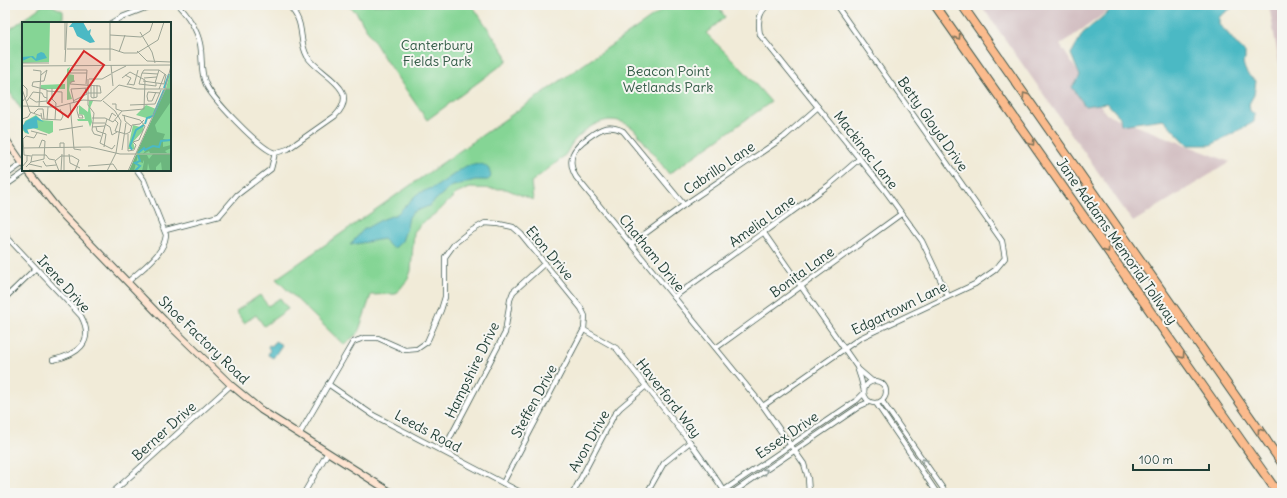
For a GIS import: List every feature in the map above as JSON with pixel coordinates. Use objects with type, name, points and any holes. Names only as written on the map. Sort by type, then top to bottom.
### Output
[{"type":"highway","name":"Jane Addams Memorial Tollway","points":[[935,5],[1278,493]]},
{"type":"highway","name":"Jane Addams Memorial Tollway","points":[[962,5],[1282,463]]},
{"type":"street","points":[[114,22],[122,17],[153,5]]},
{"type":"street","points":[[178,5],[198,34],[203,74],[208,89],[260,145],[275,153],[288,149],[335,116],[340,111],[343,100],[342,92],[338,84],[308,57],[299,19],[288,5]]},
{"type":"street","name":"Mackinac Lane","points":[[768,5],[760,13],[758,23],[760,35],[922,241],[948,296]]},
{"type":"street","name":"Betty Gloyd Drive","points":[[836,5],[1002,241],[1005,258]]},
{"type":"street","name":"Cabrillo Lane","points":[[631,244],[684,205],[784,137],[818,107]]},
{"type":"street","name":"Chatham Drive","points":[[684,205],[623,130],[615,127],[601,128],[577,146],[573,152],[572,170],[763,406],[790,446],[802,460],[806,468],[809,493]]},
{"type":"street","points":[[5,138],[22,162]]},
{"type":"street","points":[[166,230],[219,216],[237,195],[271,169],[275,153]]},
{"type":"street","name":"Amelia Lane","points":[[674,297],[829,185],[859,159]]},
{"type":"street","points":[[5,176],[22,164]]},
{"type":"street","points":[[5,186],[27,171]]},
{"type":"street","name":"Shoe Factory Road","points":[[29,171],[60,212],[164,320],[231,384],[261,410],[300,433],[392,493]]},
{"type":"street","points":[[128,282],[161,251],[165,242],[166,230],[144,180],[138,171]]},
{"type":"street","name":"Bonita Lane","points":[[716,348],[902,214]]},
{"type":"street","name":"Eton Drive","points":[[300,433],[353,342],[364,338],[378,338],[405,350],[417,349],[427,342],[445,297],[445,256],[456,243],[469,232],[485,223],[512,227],[522,234],[581,308],[585,316],[584,330]]},
{"type":"street","points":[[764,233],[857,367],[872,381],[879,382],[885,387],[886,394],[882,401],[876,403],[869,402],[864,392],[857,367]]},
{"type":"street","name":"Irene Drive","points":[[5,234],[35,269],[81,316],[87,327],[86,338],[81,348],[67,357],[53,360]]},
{"type":"street","name":"Edgartown Lane","points":[[763,406],[860,338],[975,284],[996,270],[1005,258]]},
{"type":"street","name":"Hampshire Drive","points":[[443,451],[505,334],[510,300],[513,292],[545,263]]},
{"type":"street","points":[[5,298],[35,269]]},
{"type":"street","name":"Haverford Way","points":[[584,330],[616,348],[690,442],[723,492]]},
{"type":"street","name":"Steffen Drive","points":[[503,483],[584,330]]},
{"type":"street","points":[[864,392],[866,385],[872,381]]},
{"type":"street","name":"Berner Drive","points":[[112,493],[231,384]]},
{"type":"street","name":"Leeds Road","points":[[328,384],[373,415],[522,493]]},
{"type":"street","name":"Avon Drive","points":[[573,493],[614,415],[646,386]]},
{"type":"street","name":"Essex Drive","points":[[723,492],[857,400],[864,392]]},
{"type":"street","points":[[882,401],[946,493]]},
{"type":"street","name":"Essex Drive","points":[[732,493],[860,406],[869,402]]},
{"type":"street","points":[[876,403],[937,493]]},
{"type":"street","points":[[647,493],[664,463],[690,442]]},
{"type":"street","points":[[304,493],[328,452]]},
{"type":"shaded area","points":[[981,5],[1117,5],[1060,45],[1106,114],[1230,162],[1133,222]]},
{"type":"shaded area","points":[[1269,5],[1282,5],[1282,80]]},
{"type":"green space","points":[[43,5],[51,5],[63,11],[63,22],[22,22],[22,110],[5,85],[5,33]]},
{"type":"green space","name":"Canterbury Fields Park","points":[[347,5],[472,5],[506,55],[507,61],[427,120],[386,61],[356,12]]},
{"type":"green space","name":"Beacon Point Wetlands Park","points":[[669,5],[717,5],[725,17],[706,33],[743,70],[771,102],[669,174],[634,129],[618,121],[610,120],[587,129],[573,142],[564,156],[531,182],[533,200],[506,189],[470,188],[456,194],[440,210],[421,224],[414,232],[411,271],[408,279],[396,294],[371,295],[358,333],[344,345],[276,279]]},
{"type":"green space","points":[[260,295],[268,306],[280,298],[288,309],[264,326],[256,315],[244,323],[236,311]]},
{"type":"water","points":[[1121,5],[1236,5],[1219,17],[1219,25],[1245,52],[1245,60],[1243,62],[1246,71],[1256,81],[1254,95],[1249,104],[1250,111],[1255,114],[1254,122],[1211,145],[1188,145],[1163,119],[1121,125],[1120,117],[1107,103],[1085,106],[1072,87],[1080,76],[1071,54],[1083,33],[1111,10]]},
{"type":"water","points":[[480,164],[485,165],[490,172],[491,177],[488,180],[475,180],[450,187],[429,206],[413,212],[409,217],[402,241],[396,247],[392,248],[383,239],[350,245],[363,230],[381,220],[397,214],[417,194],[437,186],[466,166]]},
{"type":"water","points":[[275,341],[282,345],[273,358],[268,355],[270,350],[268,347],[269,345],[272,346]]}]
